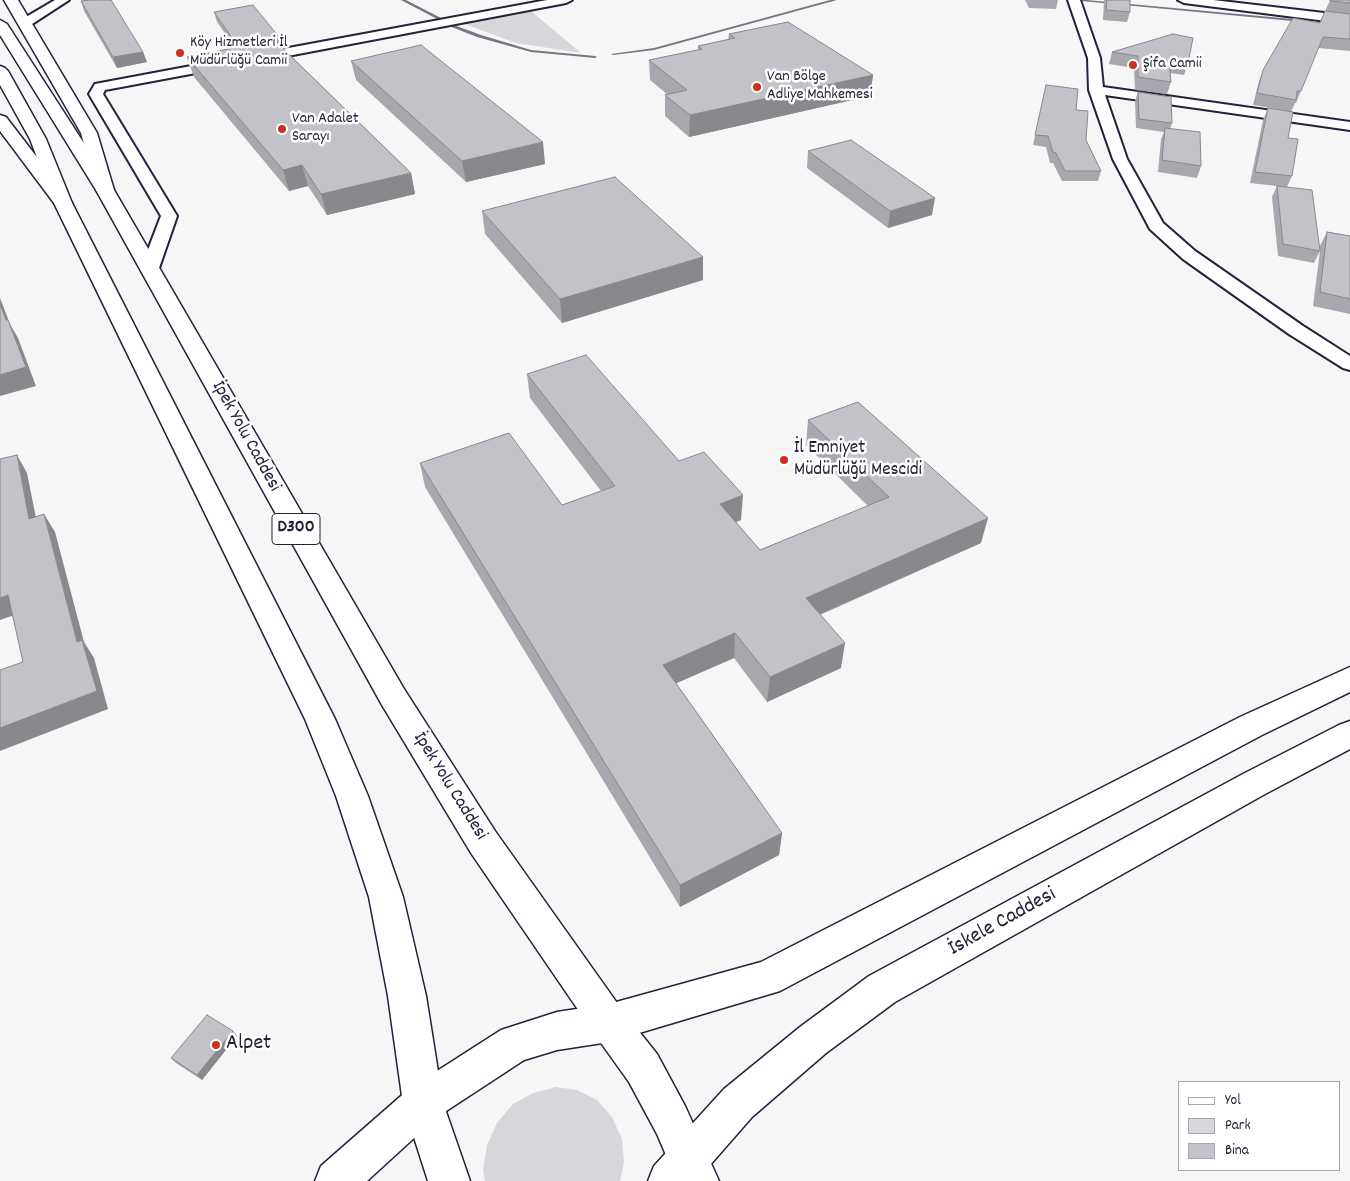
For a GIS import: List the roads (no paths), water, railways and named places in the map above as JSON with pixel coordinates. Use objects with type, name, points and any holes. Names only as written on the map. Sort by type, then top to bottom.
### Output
[{"type":"main road","name":"İpek Yolu Caddesi","points":[[11,0],[13,24],[104,190],[393,697],[483,842],[608,1023],[643,1068],[685,1173]]},
{"type":"main road","points":[[0,71],[38,139],[63,203],[320,719],[352,796],[386,898],[407,996],[423,1103],[449,1181]]},
{"type":"main road","points":[[0,120],[63,203]]},
{"type":"main road","points":[[336,1181],[423,1103],[490,1058],[516,1044],[557,1031],[608,1023],[767,978],[1244,730],[1350,679]]},
{"type":"main road","name":"İskele Caddesi","points":[[685,1173],[738,1103],[813,1040],[882,989],[1254,784],[1350,734]]},
{"type":"street","points":[[13,24],[63,0]]},
{"type":"street","points":[[150,268],[169,216],[96,94],[100,88],[566,0]]},
{"type":"street","points":[[1074,0],[1094,58],[1096,90],[1120,159],[1156,226],[1189,255],[1296,330],[1350,364]]},
{"type":"street","points":[[1184,0],[1234,2],[1350,20]]},
{"type":"street","points":[[1096,90],[1350,126]]},
{"type":"waterway","points":[[403,0],[439,18]]},
{"type":"waterway","points":[[613,54],[654,49],[835,0]]},
{"type":"waterway","points":[[1073,0],[1303,21]]},
{"type":"waterway","points":[[451,25],[479,36],[531,51],[595,57]]},
{"type":"place","name":"Köy Hizmetleri İl Müdürlüğü Camii","points":[[180,53]]},
{"type":"place","name":"Şifa Camii","points":[[1133,65]]},
{"type":"place","name":"Van Bölge Adliye Mahkemesi","points":[[757,87]]},
{"type":"place","name":"Van Adalet Sarayı","points":[[282,129]]},
{"type":"place","name":"İl Emniyet Müdürlüğü Mescidi","points":[[784,460]]},
{"type":"place","name":"Alpet","points":[[216,1045]]}]
